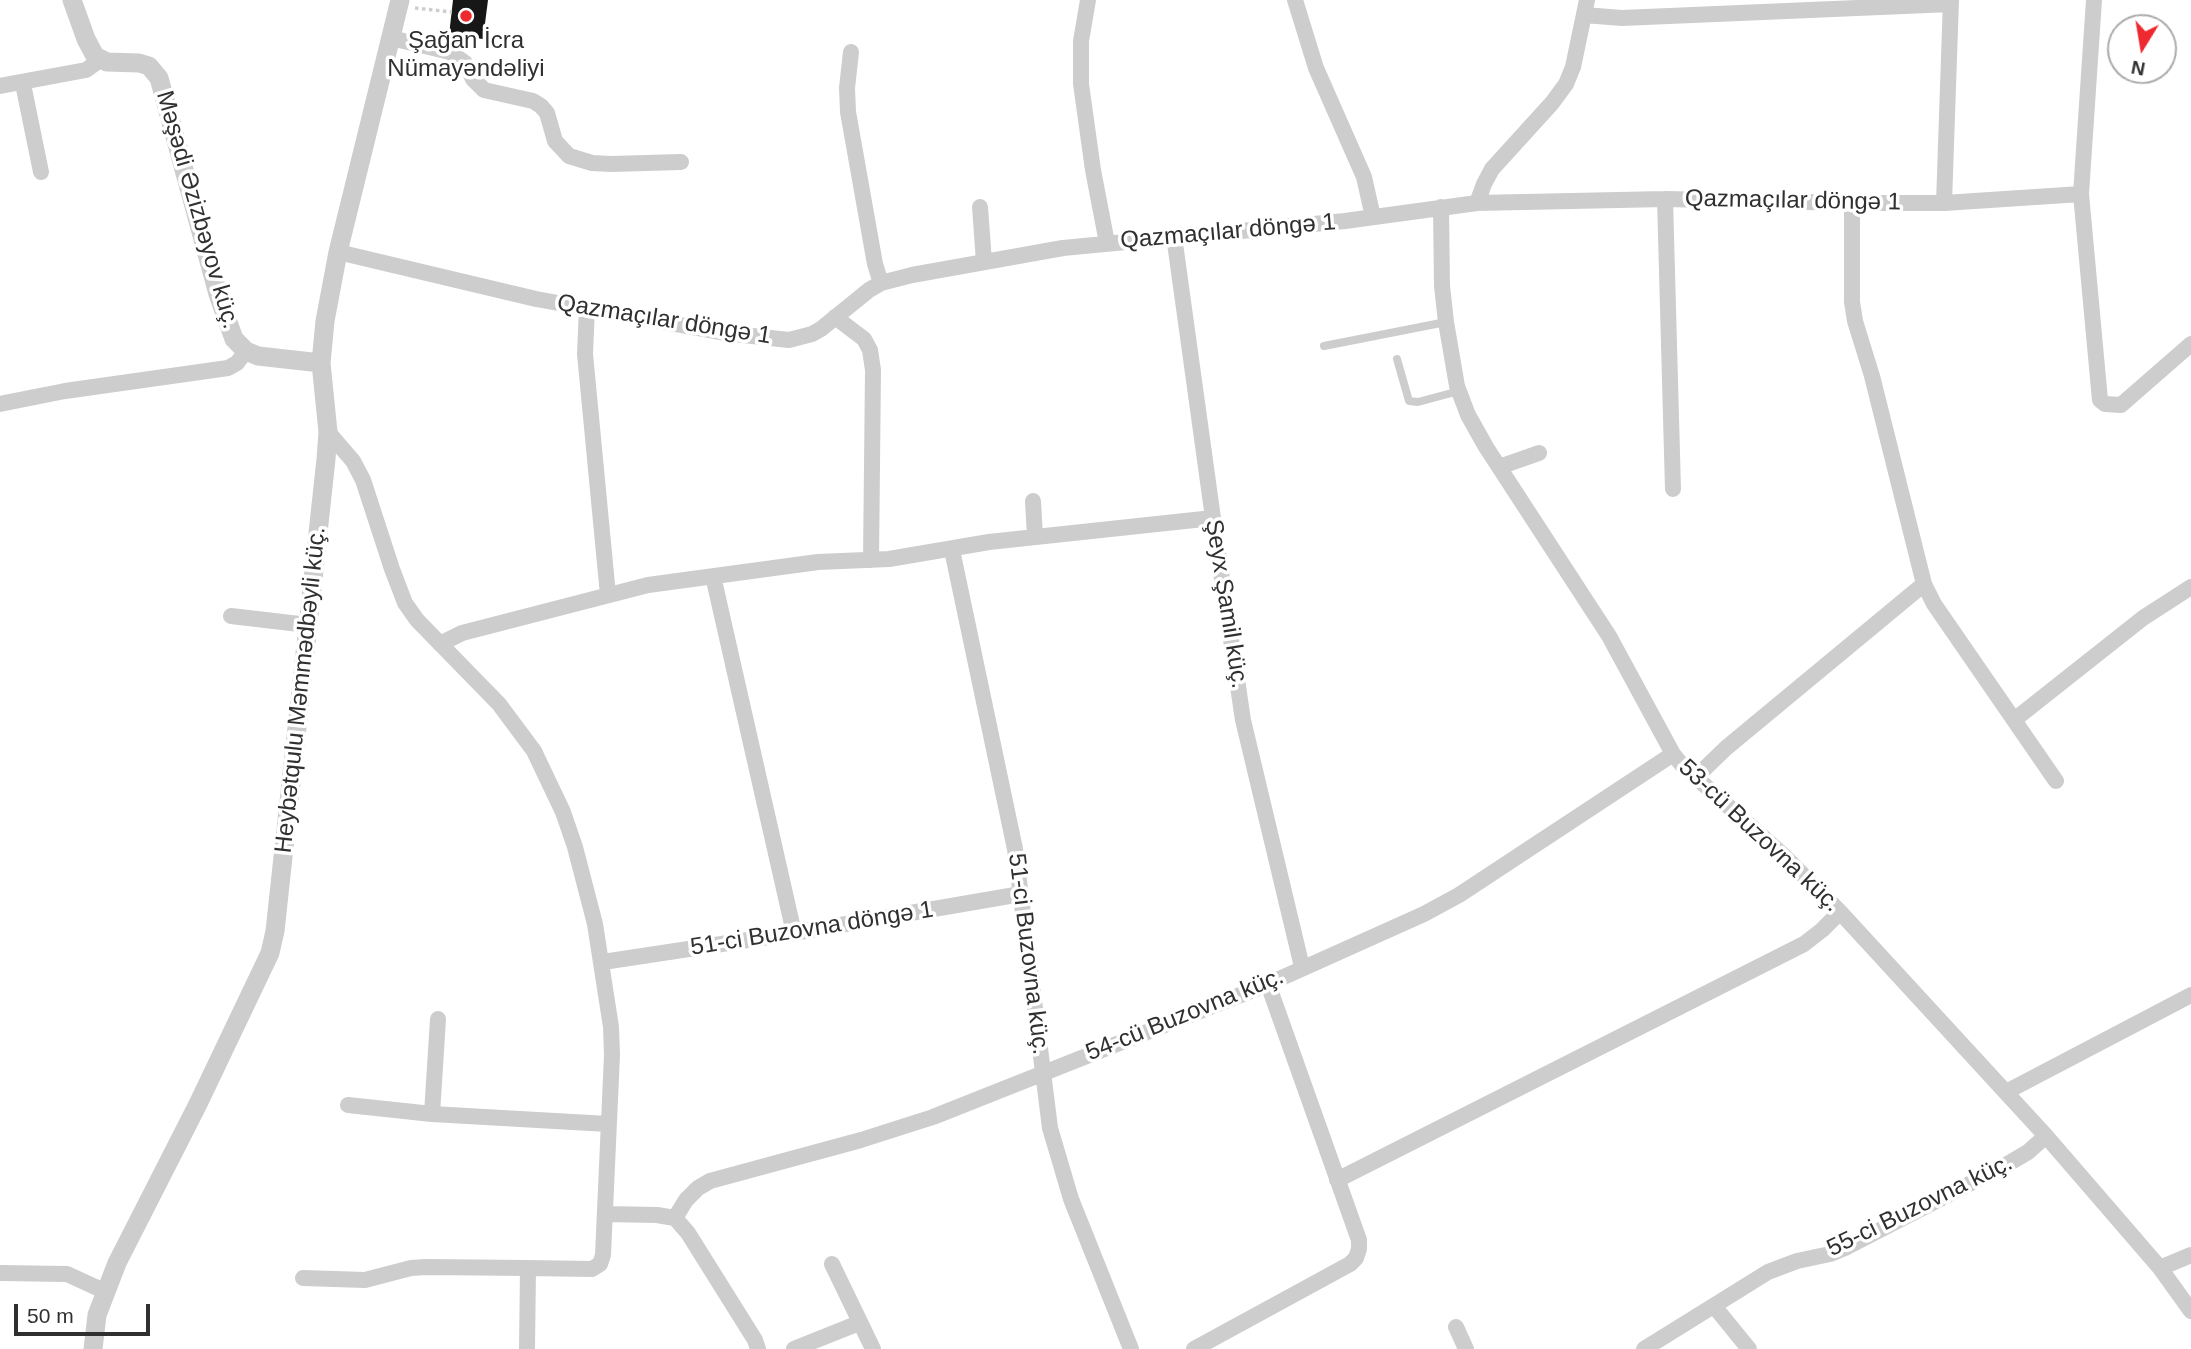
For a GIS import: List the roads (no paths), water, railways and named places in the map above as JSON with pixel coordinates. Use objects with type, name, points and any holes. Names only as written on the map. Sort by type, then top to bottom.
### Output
[{"type":"street","points":[[0,86],[23,84],[86,70],[100,60],[86,39],[72,0]]},
{"type":"street","points":[[1088,0],[1081,41],[1080,84],[1107,243]]},
{"type":"street","points":[[1295,0],[1316,68],[1364,177],[1373,217]]},
{"type":"street","points":[[2076,0],[2093,1],[2081,194],[2100,400],[2105,404],[2121,405],[2191,344]]},
{"type":"street","points":[[1477,203],[1483,184],[1492,169],[1566,84],[1573,67],[1585,8],[1622,18],[1951,2],[1944,203]]},
{"type":"street","name":"Heybətqulu Məmmədbəyli küç.","points":[[93,1349],[97,1315],[104,1291],[270,953],[278,905],[328,432],[321,363],[325,321],[338,252],[399,3]]},
{"type":"street","points":[[391,38],[450,52],[465,62],[473,79],[484,90],[533,101],[541,106],[547,113],[555,141],[569,156],[592,163],[681,162]]},
{"type":"street","points":[[851,52],[847,88],[848,112],[875,264],[881,283]]},
{"type":"street","name":"Məşədi Əzizbəyov küç.","points":[[100,60],[115,64],[139,63],[149,66],[156,73],[233,340],[246,351],[272,358],[321,363]]},
{"type":"street","points":[[23,84],[41,172]]},
{"type":"street","name":"Qazmaçılar döngə 1","points":[[338,252],[481,287],[587,308],[725,333],[789,340],[812,334],[881,283],[1063,248],[1107,243],[1345,221],[1477,203],[1665,199],[1944,203],[2081,194]]},
{"type":"street","points":[[1665,199],[1673,489]]},
{"type":"street","points":[[1852,203],[1855,321],[1872,376],[1924,584],[1934,604],[2056,781]]},
{"type":"street","points":[[979,207],[984,262]]},
{"type":"street","name":"53-cü Buzovna küç.","points":[[1441,207],[1442,286],[1459,391],[1468,415],[1609,636],[1673,754],[1783,855],[1840,912],[2046,1136],[2160,1268],[2191,1311]]},
{"type":"street","name":"Şeyx Şamil küç.","points":[[1174,236],[1243,720],[1302,967]]},
{"type":"street","points":[[587,308],[585,354],[608,594]]},
{"type":"street","points":[[835,317],[864,339],[870,350],[873,370],[871,560]]},
{"type":"street","points":[[0,404],[65,391],[221,369],[237,363],[246,351]]},
{"type":"street","points":[[303,1278],[365,1280],[426,1267],[592,1269],[600,1265],[603,1255],[612,1055],[603,962],[575,847],[563,812],[545,773],[519,728],[478,680],[417,620],[405,603],[363,480],[353,461],[328,432]]},
{"type":"street","points":[[1499,467],[1539,453]]},
{"type":"street","points":[[1033,501],[1035,537]]},
{"type":"street","points":[[440,644],[462,633],[648,585],[818,562],[871,560],[1035,537],[1213,518]]},
{"type":"street","name":"51-ci Buzovna küç.","points":[[952,550],[1015,849],[1050,1128],[1060,1167],[1131,1349]]},
{"type":"street","points":[[713,576],[794,933]]},
{"type":"street","points":[[1696,777],[1726,748],[1924,584]]},
{"type":"street","points":[[2014,720],[2143,618],[2191,587]]},
{"type":"street","points":[[231,616],[308,625]]},
{"type":"street","name":"54-cü Buzovna küç.","points":[[675,1218],[685,1200],[710,1181],[861,1140],[933,1117],[1268,984],[1424,914],[1459,895],[1673,754]]},
{"type":"street","name":"51-ci Buzovna döngə 1","points":[[603,962],[1021,894]]},
{"type":"street","points":[[1337,1181],[1804,944],[1840,912]]},
{"type":"street","points":[[1194,1349],[1350,1264],[1356,1258],[1359,1240],[1268,984]]},
{"type":"street","points":[[2006,1092],[2191,995]]},
{"type":"street","points":[[432,1114],[438,1019]]},
{"type":"street","points":[[348,1105],[432,1114],[608,1125]]},
{"type":"street","name":"55-ci Buzovna küç.","points":[[1644,1349],[1781,1266],[1847,1247],[2006,1165],[2028,1152],[2046,1136]]},
{"type":"street","points":[[605,1214],[675,1218],[688,1233],[758,1349]]},
{"type":"street","points":[[2160,1268],[2191,1255]]},
{"type":"street","points":[[832,1264],[873,1349]]},
{"type":"street","points":[[527,1349],[528,1268]]},
{"type":"street","points":[[0,1273],[67,1274],[104,1291]]},
{"type":"street","points":[[1714,1306],[1749,1349]]},
{"type":"street","points":[[794,1349],[859,1323]]},
{"type":"street","points":[[1456,1327],[1466,1349]]},
{"type":"lane","points":[[1324,346],[1447,322]]},
{"type":"lane","points":[[1397,359],[1409,401],[1418,402],[1459,391]]},
{"type":"place","name":"Şağan İcra Nümayəndəliyi","points":[[466,16]]}]
